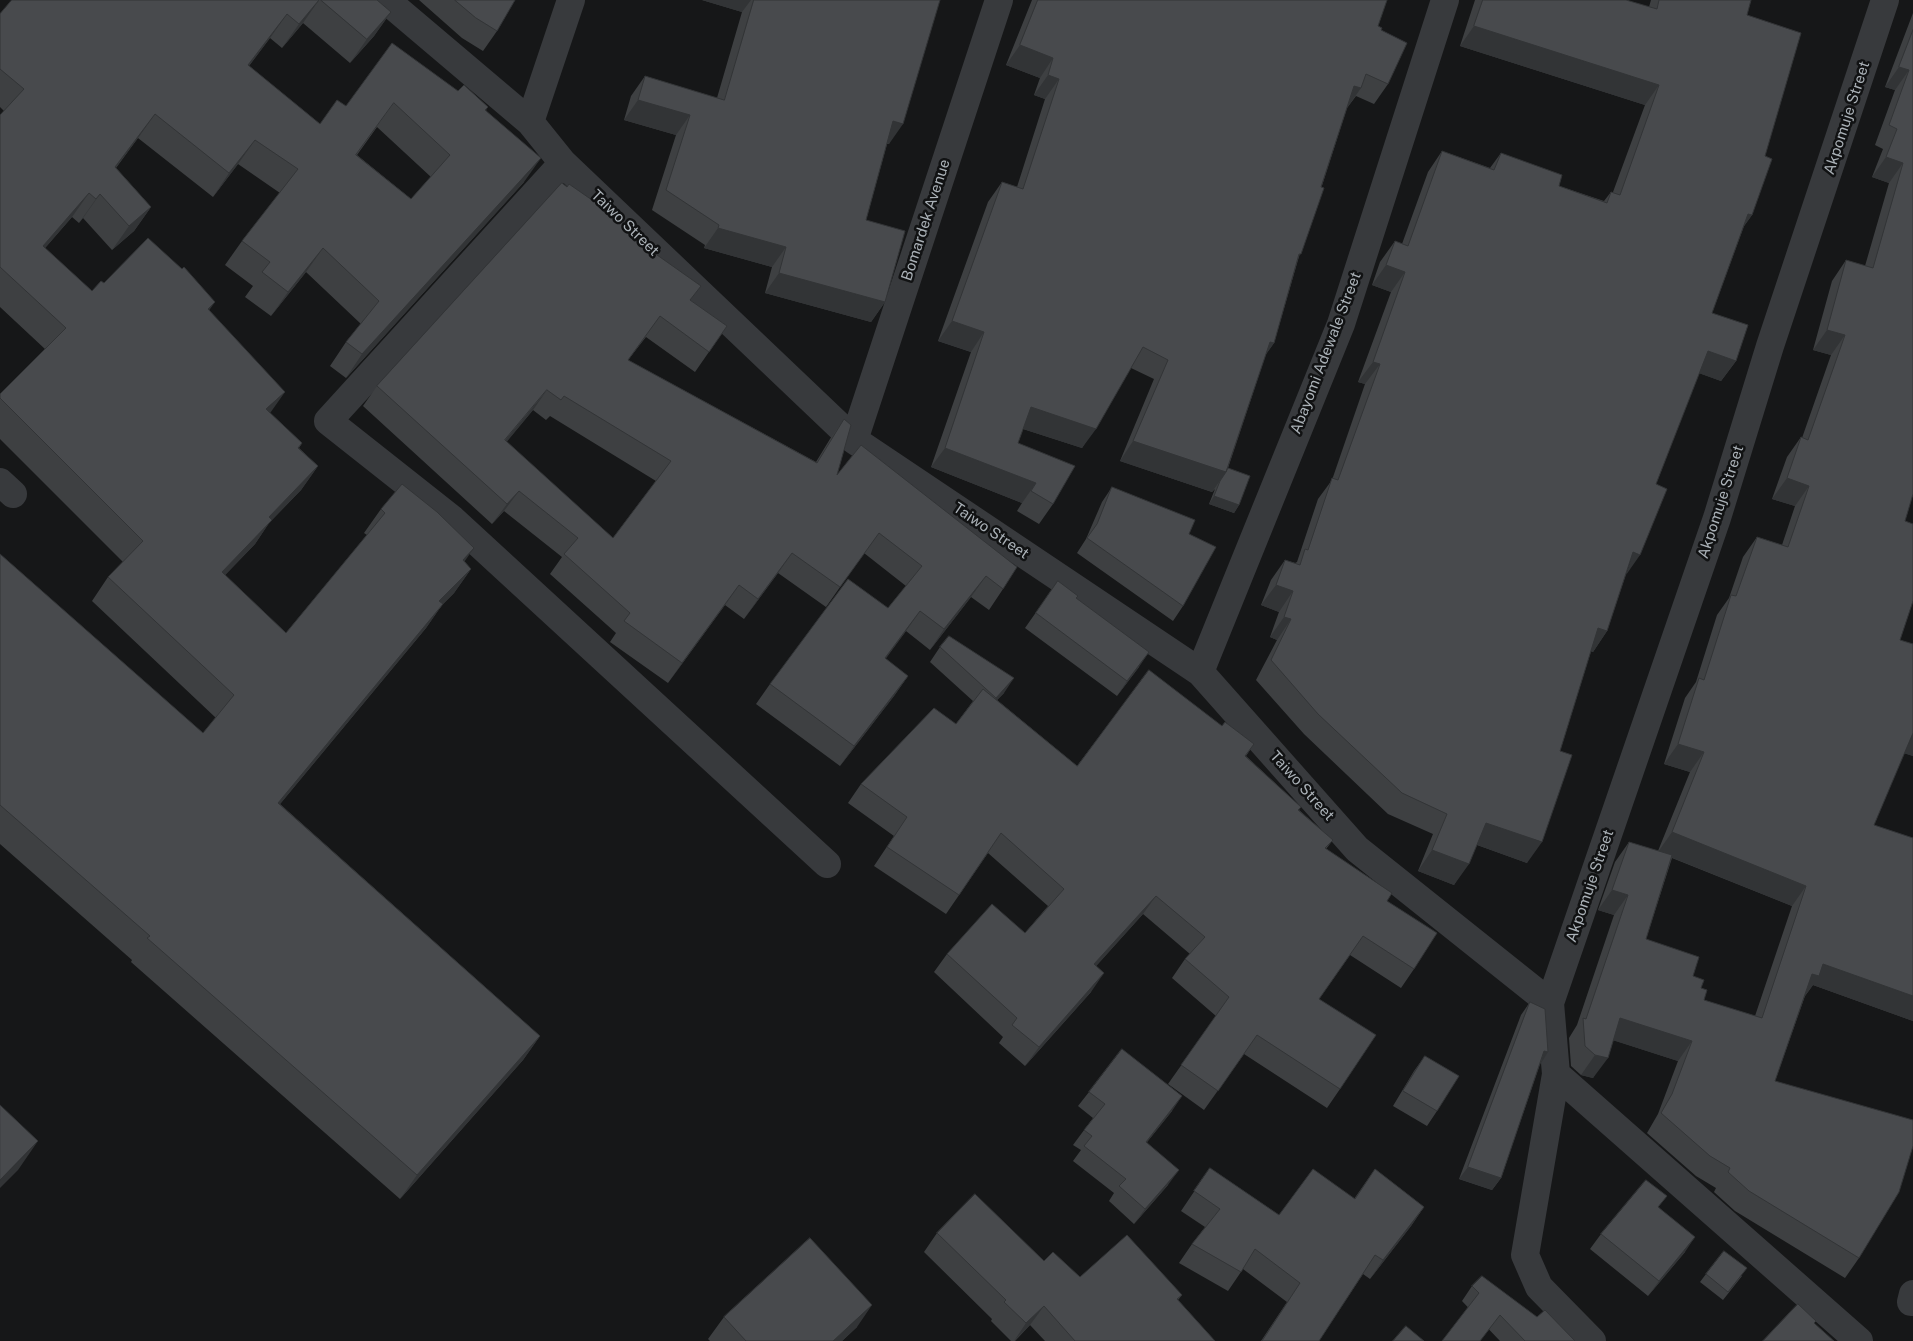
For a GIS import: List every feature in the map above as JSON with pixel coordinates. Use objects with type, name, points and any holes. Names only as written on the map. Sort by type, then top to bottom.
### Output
[{"type":"street","name":"Taiwo Street","points":[[386,0],[530,122],[563,163],[854,440],[1200,672],[1357,848],[1550,1003]]},
{"type":"street","points":[[530,122],[571,0]]},
{"type":"street","name":"Bomardek Avenue","points":[[854,440],[999,0]]},
{"type":"street","name":"Abayomi Adewale Street","points":[[1200,672],[1341,324],[1445,0]]},
{"type":"street","name":"Akpomuje Street","points":[[1550,1003],[1717,518],[1770,346],[1885,0]]},
{"type":"street","points":[[563,163],[328,421],[452,519],[828,864]]},
{"type":"street","points":[[1550,1003],[1556,1074],[1525,1255],[1539,1287],[1592,1341]]},
{"type":"street","points":[[1556,1074],[1859,1341]]},
{"type":"building","points":[[12,0],[319,0],[299,24],[287,14],[248,65],[320,124],[337,100],[346,106],[392,43],[458,91],[464,85],[488,107],[485,110],[541,158],[362,354],[346,342],[379,301],[323,248],[288,292],[262,272],[270,262],[242,241],[298,169],[255,140],[229,173],[155,114],[115,167],[151,207],[129,226],[100,194],[96,199],[89,193],[43,246],[92,291],[101,281],[104,283],[148,238],[182,269],[184,267],[215,302],[208,309],[285,392],[266,409],[302,443],[298,448],[318,466],[269,517],[272,520],[222,572],[286,633],[385,513],[381,509],[402,484],[437,512],[474,548],[463,560],[471,569],[439,601],[443,604],[278,803],[540,1036],[417,1175],[147,938],[150,936],[0,805],[0,554],[203,733],[234,695],[108,577],[143,541],[0,398],[0,394],[66,328],[0,267],[0,115],[24,89],[0,69],[0,14]],"holes":[[[394,103],[450,155],[411,199],[356,155]]]},
{"type":"building","points":[[321,0],[377,0],[391,12],[367,39]]},
{"type":"building","points":[[455,0],[515,0],[497,31],[476,18]]},
{"type":"building","points":[[754,0],[940,0],[903,124],[893,121],[866,220],[905,231],[885,302],[779,273],[786,247],[718,228],[719,225],[666,190],[690,115],[638,100],[645,76],[724,100]]},
{"type":"building","points":[[1038,0],[1387,0],[1378,26],[1382,28],[1381,30],[1407,43],[1388,84],[1366,74],[1361,88],[1354,86],[1321,187],[1324,188],[1301,254],[1299,254],[1274,343],[1270,342],[1226,472],[1133,441],[1168,360],[1143,347],[1096,429],[1031,407],[1018,443],[1075,466],[1053,504],[1031,491],[1036,483],[945,448],[984,332],[952,321],[1002,182],[1023,189],[1059,79],[1048,75],[1053,58],[1020,45]]},
{"type":"building","points":[[1483,0],[1626,0],[1657,9],[1659,0],[1751,0],[1747,15],[1801,33],[1765,156],[1772,159],[1752,215],[1748,214],[1712,313],[1748,325],[1736,361],[1708,351],[1656,484],[1667,489],[1640,555],[1633,552],[1607,631],[1598,628],[1560,751],[1572,755],[1542,842],[1486,823],[1469,864],[1432,850],[1447,814],[1402,793],[1318,714],[1271,660],[1291,619],[1284,617],[1293,591],[1276,585],[1285,560],[1300,565],[1305,549],[1308,550],[1332,478],[1338,480],[1380,364],[1373,362],[1405,272],[1386,265],[1395,241],[1408,246],[1442,151],[1494,170],[1501,153],[1562,175],[1559,186],[1607,203],[1611,192],[1620,195],[1659,85],[1474,26]]},
{"type":"building","points":[[1913,30],[1913,494],[1905,521],[1913,524],[1913,601],[1900,640],[1913,644],[1913,733],[1874,825],[1913,838],[1913,996],[1823,964],[1819,976],[1812,974],[1775,1081],[1913,1120],[1913,1146],[1899,1192],[1859,1258],[1749,1191],[1728,1172],[1730,1168],[1710,1156],[1661,1113],[1672,1094],[1692,1041],[1620,1018],[1608,1058],[1595,1055],[1585,1046],[1583,1018],[1586,1019],[1628,895],[1612,890],[1629,842],[1672,855],[1646,939],[1699,957],[1693,976],[1704,980],[1701,988],[1707,990],[1704,1000],[1762,1018],[1806,886],[1672,832],[1704,752],[1678,744],[1699,678],[1704,680],[1731,595],[1736,596],[1757,537],[1788,547],[1809,486],[1787,478],[1801,437],[1808,440],[1845,335],[1827,330],[1846,260],[1873,268],[1903,163],[1886,157],[1897,129],[1889,125],[1909,70],[1899,67]]},
{"type":"building","points":[[562,183],[567,187],[569,184],[638,232],[633,238],[701,286],[690,300],[727,326],[709,352],[660,316],[628,360],[817,463],[844,419],[851,425],[837,475],[861,445],[1017,567],[1003,589],[986,576],[944,629],[920,611],[885,658],[908,676],[854,746],[770,684],[848,579],[888,608],[922,566],[879,533],[840,587],[792,553],[758,599],[739,585],[682,663],[624,621],[630,613],[564,554],[578,538],[519,491],[507,504],[377,386]],"holes":[[[547,390],[561,400],[564,396],[671,461],[613,538],[505,440]]]},
{"type":"building","points":[[1228,468],[1250,476],[1239,505],[1214,496]]},
{"type":"building","points":[[1112,487],[1195,520],[1189,534],[1216,547],[1183,606],[1087,538],[1097,524]]},
{"type":"building","points":[[1058,581],[1078,596],[1076,598],[1149,652],[1127,681],[1036,613]]},
{"type":"building","points":[[949,636],[1014,678],[996,698],[940,647]]},
{"type":"building","points":[[1149,670],[1222,726],[1225,722],[1254,744],[1245,756],[1301,807],[1298,810],[1333,840],[1325,848],[1392,893],[1387,901],[1437,933],[1414,969],[1363,936],[1319,999],[1376,1035],[1340,1089],[1257,1035],[1218,1091],[1181,1065],[1229,997],[1185,959],[1205,937],[1156,896],[1094,964],[1104,973],[1039,1047],[1012,1025],[1017,1018],[947,954],[992,904],[1025,933],[1064,889],[1001,833],[959,895],[887,847],[907,817],[861,784],[934,708],[956,724],[983,689],[1077,766]]},
{"type":"building","points":[[1530,1002],[1545,1009],[1548,1052],[1544,1051],[1501,1178],[1468,1167]]},
{"type":"building","points":[[1122,1049],[1182,1096],[1146,1142],[1179,1170],[1145,1209],[1119,1186],[1126,1179],[1084,1146],[1092,1136],[1084,1130],[1105,1104],[1089,1092]]},
{"type":"building","points":[[1425,1056],[1459,1076],[1437,1111],[1403,1091]]},
{"type":"building","points":[[0,1105],[38,1141],[0,1180]]},
{"type":"building","points":[[1210,1168],[1279,1215],[1313,1169],[1355,1199],[1375,1169],[1424,1207],[1383,1260],[1375,1255],[1319,1341],[1262,1341],[1300,1283],[1255,1249],[1241,1272],[1192,1244],[1220,1209],[1194,1191]]},
{"type":"building","points":[[1646,1180],[1667,1196],[1658,1207],[1695,1237],[1659,1281],[1601,1234]]},
{"type":"building","points":[[975,1194],[1044,1261],[1053,1252],[1080,1277],[1127,1235],[1182,1295],[1177,1299],[1215,1341],[1075,1341],[1044,1306],[1026,1323],[1004,1302],[1006,1300],[937,1233]]},
{"type":"building","points":[[810,1238],[872,1305],[833,1341],[746,1341],[724,1317]]},
{"type":"building","points":[[1724,1251],[1747,1268],[1728,1292],[1706,1274]]},
{"type":"building","points":[[1482,1276],[1537,1317],[1545,1310],[1575,1341],[1525,1341],[1500,1315],[1480,1341],[1442,1341],[1479,1293],[1472,1286]]},
{"type":"building","points":[[1798,1304],[1816,1321],[1814,1323],[1834,1341],[1763,1341]]},
{"type":"building","points":[[1406,1326],[1424,1341],[1393,1341]]}]
